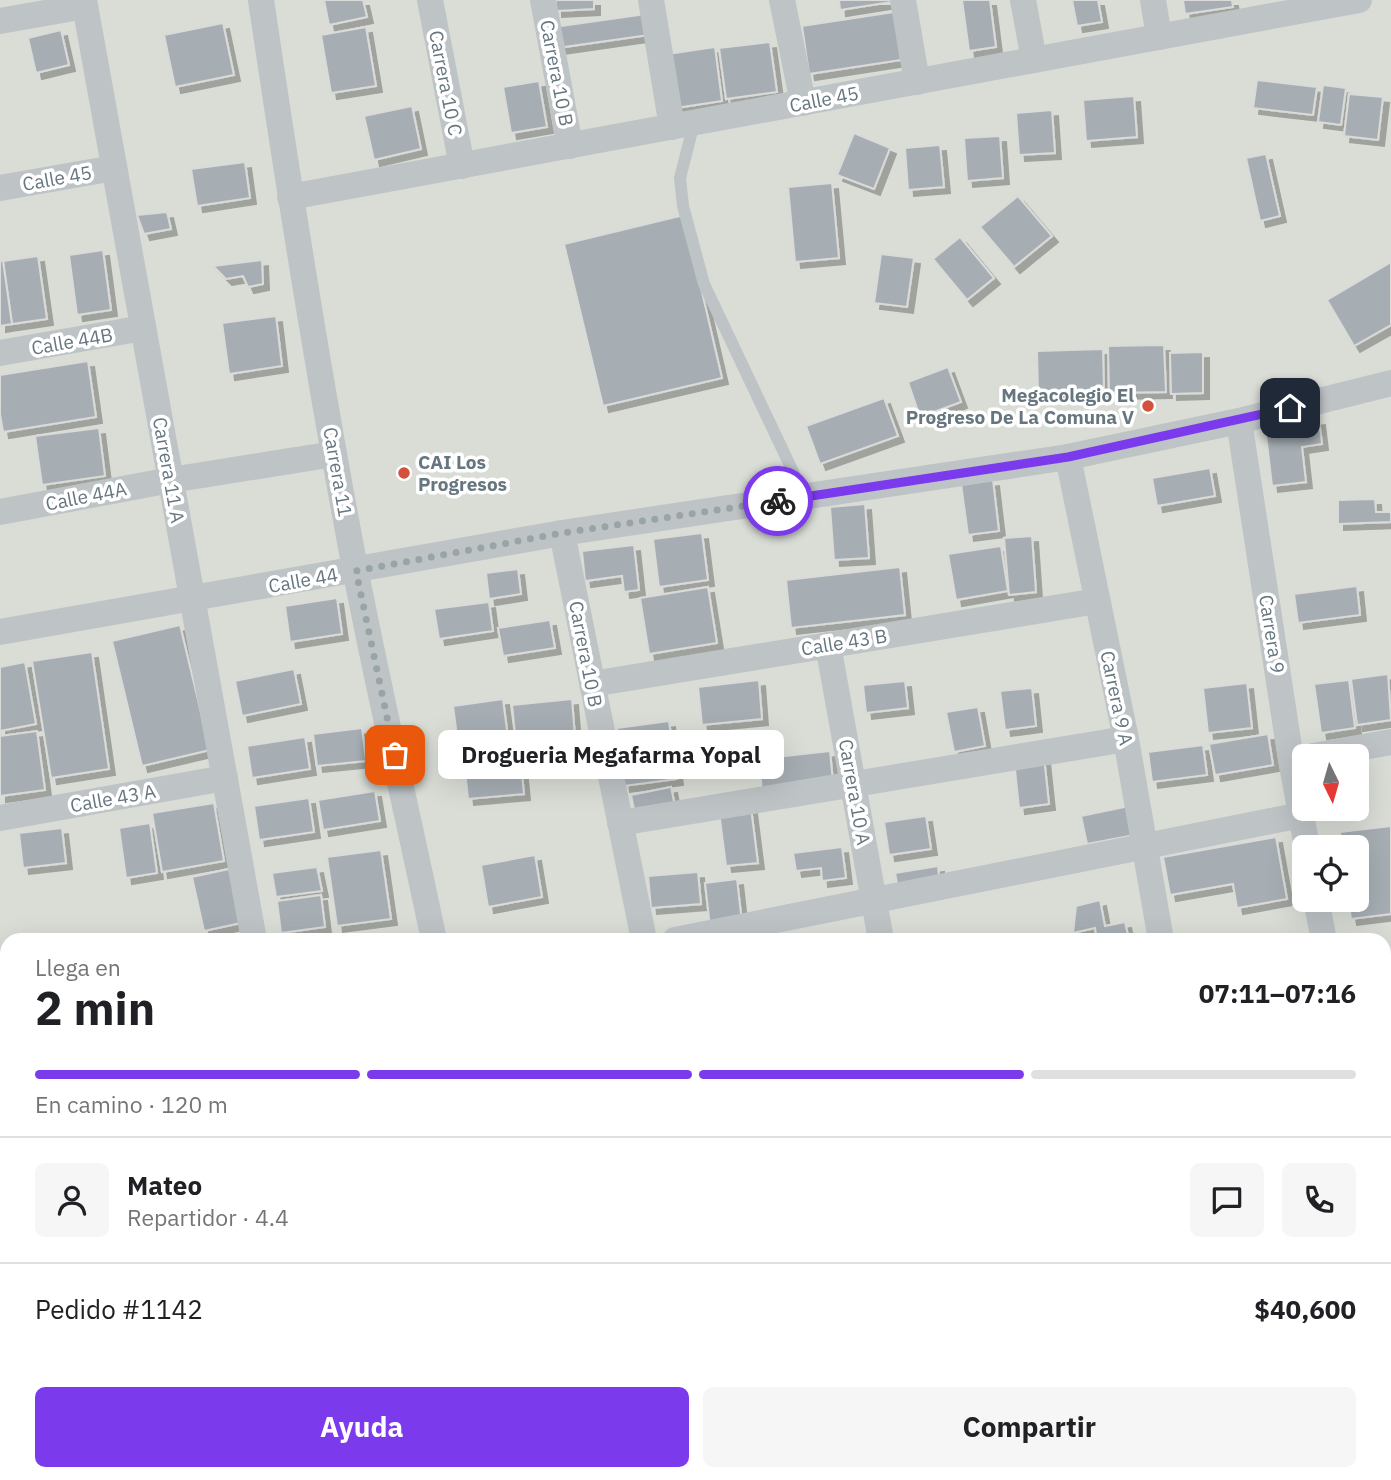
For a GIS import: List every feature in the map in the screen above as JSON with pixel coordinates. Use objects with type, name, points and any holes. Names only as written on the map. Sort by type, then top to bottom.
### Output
[{"type":"street","name":"Carrera 11","points":[[261,0],[290,197],[334,454],[433,933]]},
{"type":"street","name":"Carrera 10 C","points":[[430,0],[462,166]]},
{"type":"street","name":"Carrera 10 B","points":[[543,0],[570,146]]},
{"type":"street","points":[[651,0],[683,125]]},
{"type":"street","points":[[782,0],[803,103]]},
{"type":"street","points":[[903,0],[917,82]]},
{"type":"street","points":[[1023,0],[1034,60]]},
{"type":"street","points":[[1153,0],[1159,37]]},
{"type":"street","name":"Calle 45","points":[[290,197],[1159,37],[1321,4],[1359,0]]},
{"type":"street","points":[[0,21],[84,3]]},
{"type":"street","name":"Carrera 11 A","points":[[84,3],[253,933]]},
{"type":"street","name":"Calle 45","points":[[0,188],[114,168]]},
{"type":"street","name":"Calle 44B","points":[[0,353],[143,328]]},
{"type":"street","name":"Calle 44","points":[[0,632],[562,533],[1068,457],[1239,421],[1391,383]]},
{"type":"street","name":"Carrera 9","points":[[1239,421],[1300,744]]},
{"type":"street","name":"Calle 44A","points":[[0,512],[171,480],[334,454]]},
{"type":"street","name":"Carrera 9 A","points":[[1068,457],[1126,739],[1160,933]]},
{"type":"street","name":"Carrera 10 B","points":[[562,533],[642,933]]},
{"type":"street","name":"Calle 43 B","points":[[592,684],[1097,601]]},
{"type":"street","name":"Carrera 10 A","points":[[828,645],[880,933]]},
{"type":"street","points":[[620,823],[1126,739]]},
{"type":"street","points":[[1369,746],[1391,742]]},
{"type":"street","name":"Calle 43 A","points":[[0,818],[225,778]]},
{"type":"street","points":[[710,933],[1292,816]]},
{"type":"street","points":[[1318,912],[1323,933]]},
{"type":"lane","points":[[683,125],[680,178],[683,206],[704,284],[805,497]]},
{"type":"shaded area","points":[[0,0],[1391,0],[1391,933],[0,933]]},
{"type":"building","points":[[324,0],[363,0],[367,17],[329,25]]},
{"type":"building","points":[[556,0],[594,0],[594,9],[556,11]]},
{"type":"building","points":[[839,0],[898,0],[898,1],[840,10]]},
{"type":"building","points":[[962,0],[990,0],[996,47],[969,51]]},
{"type":"building","points":[[1072,0],[1098,0],[1102,22],[1077,26]]},
{"type":"building","points":[[1183,0],[1232,0],[1233,7],[1185,14]]},
{"type":"building","points":[[894,12],[901,60],[809,74],[802,26]]},
{"type":"building","points":[[646,14],[649,35],[557,48],[554,27]]},
{"type":"building","points":[[223,23],[234,75],[175,87],[164,35]]},
{"type":"building","points":[[366,27],[376,86],[331,93],[321,35]]},
{"type":"building","points":[[61,30],[69,65],[36,73],[28,38]]},
{"type":"building","points":[[770,42],[777,92],[726,99],[719,48]]},
{"type":"building","points":[[715,47],[722,101],[676,108],[668,54]]},
{"type":"building","points":[[1257,80],[1317,87],[1313,115],[1253,108]]},
{"type":"building","points":[[539,81],[547,127],[511,133],[503,87]]},
{"type":"building","points":[[1323,85],[1346,88],[1341,125],[1318,122]]},
{"type":"building","points":[[1349,94],[1383,97],[1378,140],[1344,136]]},
{"type":"building","points":[[1134,96],[1137,137],[1086,141],[1083,100]]},
{"type":"building","points":[[412,106],[421,149],[374,160],[364,116]]},
{"type":"building","points":[[1052,110],[1055,153],[1019,155],[1016,113]]},
{"type":"building","points":[[854,133],[890,148],[874,189],[837,175]]},
{"type":"building","points":[[1000,136],[1003,178],[967,181],[964,138]]},
{"type":"building","points":[[940,145],[944,187],[908,190],[905,148]]},
{"type":"building","points":[[1266,154],[1280,216],[1260,221],[1246,158]]},
{"type":"building","points":[[245,162],[250,198],[197,206],[191,169]]},
{"type":"building","points":[[832,183],[839,258],[795,262],[788,187]]},
{"type":"building","points":[[1018,196],[1052,236],[1014,267],[980,227]]},
{"type":"building","points":[[167,212],[171,229],[144,234],[137,215]]},
{"type":"building","points":[[684,215],[722,378],[603,406],[564,244]]},
{"type":"building","points":[[960,237],[994,278],[967,300],[933,259]]},
{"type":"building","points":[[103,250],[111,310],[77,315],[69,255]]},
{"type":"building","points":[[881,254],[914,258],[907,307],[874,303]]},
{"type":"building","points":[[38,256],[47,319],[12,324],[3,261]]},
{"type":"building","points":[[262,260],[263,284],[248,287],[243,276],[226,279],[213,266]]},
{"type":"building","points":[[0,261],[3,261],[12,324],[0,326]]},
{"type":"building","points":[[1391,262],[1391,325],[1354,346],[1327,300]]},
{"type":"building","points":[[276,316],[282,366],[229,374],[222,323]]},
{"type":"building","points":[[1164,345],[1166,392],[1109,393],[1108,346]]},
{"type":"building","points":[[1103,349],[1104,390],[1038,392],[1037,351]]},
{"type":"building","points":[[1203,352],[1203,393],[1171,394],[1170,353]]},
{"type":"building","points":[[88,361],[96,417],[3,432],[0,375]]},
{"type":"building","points":[[948,367],[961,402],[920,417],[908,382]]},
{"type":"building","points":[[884,398],[898,436],[820,464],[806,426]]},
{"type":"building","points":[[1319,419],[1322,444],[1302,447],[1306,482],[1272,486],[1265,426]]},
{"type":"building","points":[[99,428],[105,476],[42,485],[35,436]]},
{"type":"building","points":[[1210,468],[1215,496],[1157,506],[1152,478]]},
{"type":"building","points":[[993,480],[999,531],[968,535],[961,484]]},
{"type":"building","points":[[1375,499],[1376,512],[1391,512],[1391,522],[1338,524],[1338,500]]},
{"type":"building","points":[[865,504],[869,558],[834,560],[830,507]]},
{"type":"building","points":[[702,533],[708,580],[659,587],[653,539]]},
{"type":"building","points":[[1032,536],[1036,592],[1009,595],[1004,538]]},
{"type":"building","points":[[634,545],[639,590],[624,592],[622,576],[585,581],[582,551]]},
{"type":"building","points":[[1001,546],[1008,591],[956,600],[948,554]]},
{"type":"building","points":[[900,567],[905,615],[791,628],[786,580]]},
{"type":"building","points":[[518,569],[521,594],[489,599],[486,573]]},
{"type":"building","points":[[1357,586],[1360,615],[1298,623],[1294,594]]},
{"type":"building","points":[[708,587],[717,643],[649,654],[640,598]]},
{"type":"building","points":[[337,598],[342,634],[290,642],[285,606]]},
{"type":"building","points":[[489,602],[493,631],[439,639],[434,609]]},
{"type":"building","points":[[550,620],[555,648],[503,656],[498,628]]},
{"type":"building","points":[[180,625],[210,750],[142,766],[112,641]]},
{"type":"building","points":[[92,652],[109,769],[51,778],[32,661]]},
{"type":"building","points":[[25,662],[36,724],[0,731],[0,667]]},
{"type":"building","points":[[294,669],[301,704],[242,716],[235,681]]},
{"type":"building","points":[[1388,674],[1391,720],[1357,725],[1351,679]]},
{"type":"building","points":[[759,680],[762,719],[702,725],[698,687]]},
{"type":"building","points":[[1349,680],[1355,728],[1321,733],[1314,684]]},
{"type":"building","points":[[905,681],[908,708],[866,713],[863,685]]},
{"type":"building","points":[[1247,683],[1252,728],[1208,733],[1203,688]]},
{"type":"building","points":[[1032,688],[1036,726],[1005,730],[1000,691]]},
{"type":"building","points":[[503,699],[508,738],[458,744],[453,706]]},
{"type":"building","points":[[572,699],[575,737],[516,742],[512,705]]},
{"type":"building","points":[[978,707],[985,746],[954,752],[946,712]]},
{"type":"building","points":[[669,721],[677,779],[624,786],[617,728]]},
{"type":"building","points":[[362,728],[366,761],[317,766],[313,734]]},
{"type":"building","points":[[37,731],[45,790],[0,796],[0,736]]},
{"type":"building","points":[[1268,734],[1273,765],[1215,775],[1209,744]]},
{"type":"building","points":[[305,737],[310,769],[252,778],[247,746]]},
{"type":"building","points":[[1203,745],[1207,775],[1152,782],[1148,752]]},
{"type":"building","points":[[830,751],[833,782],[762,790],[758,759]]},
{"type":"building","points":[[1044,757],[1049,804],[1019,808],[1014,760]]},
{"type":"building","points":[[521,764],[524,794],[468,799],[465,770]]},
{"type":"building","points":[[671,787],[675,806],[635,814],[631,795]]},
{"type":"building","points":[[375,791],[380,821],[323,830],[318,800]]},
{"type":"building","points":[[309,798],[314,832],[259,840],[254,806]]},
{"type":"building","points":[[214,803],[224,861],[162,872],[152,813]]},
{"type":"building","points":[[1134,805],[1140,834],[1087,844],[1081,816]]},
{"type":"building","points":[[751,808],[758,863],[726,866],[719,812]]},
{"type":"building","points":[[926,816],[931,849],[889,855],[884,822]]},
{"type":"building","points":[[150,823],[157,873],[126,878],[119,828]]},
{"type":"building","points":[[1391,826],[1391,914],[1351,919],[1350,912],[1369,912],[1369,835],[1340,835],[1340,832]]},
{"type":"building","points":[[62,828],[66,863],[23,868],[19,833]]},
{"type":"building","points":[[1276,837],[1287,899],[1237,908],[1233,884],[1170,895],[1163,857]]},
{"type":"building","points":[[842,847],[846,878],[822,881],[821,868],[796,871],[793,853]]},
{"type":"building","points":[[381,850],[391,919],[337,926],[327,857]]},
{"type":"building","points":[[535,855],[542,897],[488,907],[481,865]]},
{"type":"building","points":[[938,866],[940,887],[899,893],[895,873]]},
{"type":"building","points":[[317,867],[322,891],[276,897],[272,873]]},
{"type":"building","points":[[229,869],[241,923],[204,931],[192,877]]},
{"type":"building","points":[[698,872],[701,904],[651,908],[648,876]]},
{"type":"building","points":[[737,879],[742,923],[710,927],[705,883]]},
{"type":"building","points":[[321,895],[325,927],[281,933],[277,901]]},
{"type":"building","points":[[1100,900],[1105,926],[1125,922],[1127,933],[1096,933],[1095,928],[1073,933],[1076,906]]},
{"type":"way so far","points":[[395,755],[356,571],[562,533],[778,501]]},
{"type":"place","name":"Megacolegio El Progreso De La Comuna V","points":[[1148,406]]},
{"type":"place","name":"CAI Los Progresos","points":[[404,473]]},
{"type":"place","name":"Drogueria Megafarma Yopal","points":[[395,755]]},
{"type":"route","points":[[778,501],[1068,457],[1290,408]]}]
